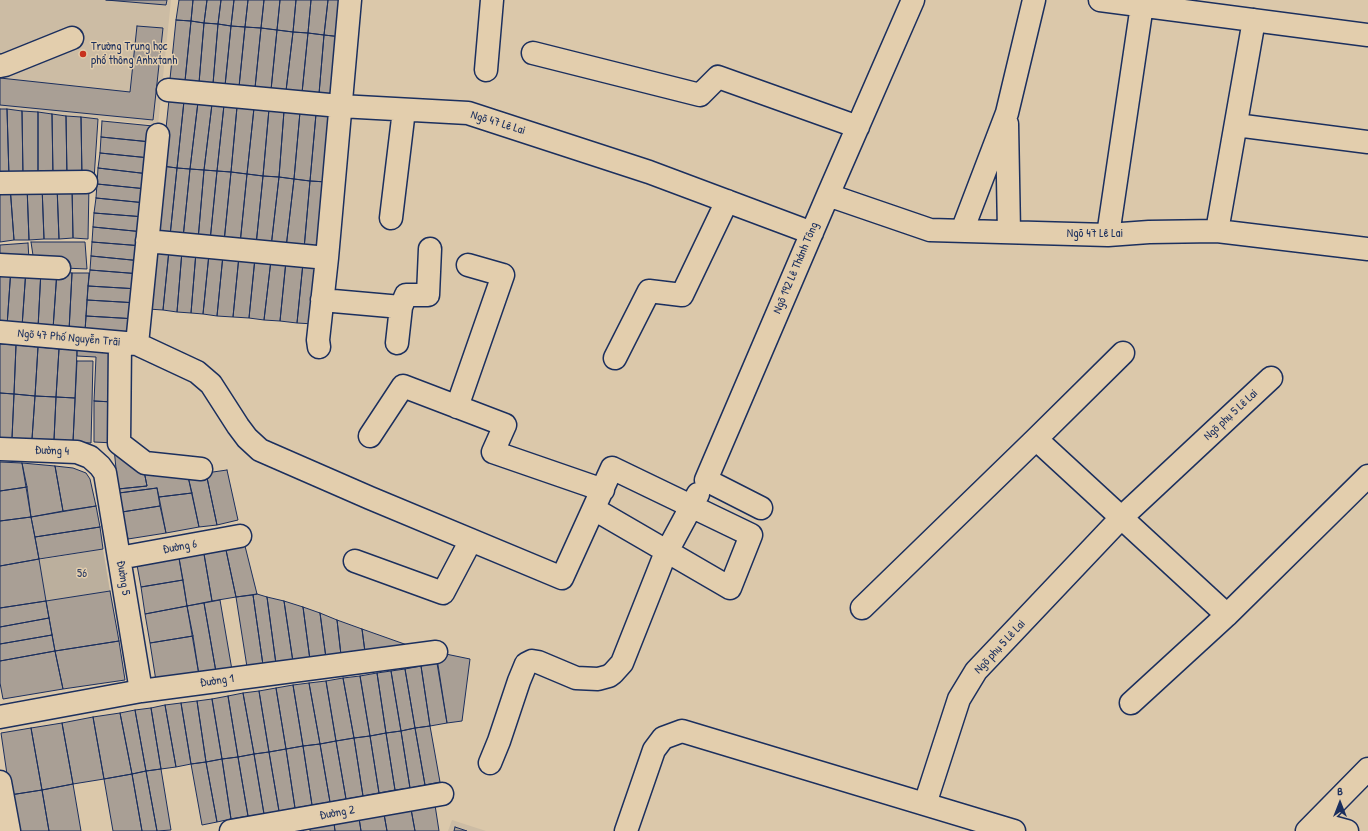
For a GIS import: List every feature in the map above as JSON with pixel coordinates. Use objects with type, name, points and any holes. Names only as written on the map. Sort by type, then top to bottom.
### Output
[{"type":"street","points":[[319,348],[318,340],[327,258],[350,0]]},
{"type":"street","points":[[486,70],[492,0]]},
{"type":"street","name":"Ngõ 192 Lê Thánh Tông","points":[[490,763],[499,742],[526,664],[532,661],[538,662],[576,678],[598,679],[609,676],[622,663],[667,552],[706,480],[913,0]]},
{"type":"street","points":[[962,231],[1007,113],[1034,0]]},
{"type":"street","points":[[1100,0],[1368,35]]},
{"type":"street","points":[[1108,235],[1142,5]]},
{"type":"street","points":[[1217,230],[1254,20]]},
{"type":"street","points":[[0,66],[6,65],[72,38]]},
{"type":"street","points":[[533,54],[700,96],[718,77],[858,127]]},
{"type":"street","name":"Ngõ 47 Lê Lai","points":[[168,90],[340,106],[468,113],[649,172],[812,233]]},
{"type":"street","points":[[390,218],[404,110]]},
{"type":"street","points":[[1007,113],[1008,232]]},
{"type":"street","points":[[1236,125],[1368,142]]},
{"type":"street","points":[[158,135],[148,241],[128,343],[119,443],[145,463],[201,469]]},
{"type":"street","points":[[0,183],[86,182]]},
{"type":"street","name":"Ngõ 47 Lê Lai","points":[[828,195],[930,230],[1108,235],[1217,230],[1368,249]]},
{"type":"street","points":[[615,358],[649,291],[682,295],[727,201]]},
{"type":"street","points":[[148,241],[327,258]]},
{"type":"street","points":[[398,342],[401,307],[406,295],[428,295],[430,249]]},
{"type":"street","points":[[0,265],[59,268]]},
{"type":"street","points":[[457,407],[503,275],[468,265]]},
{"type":"street","points":[[322,300],[401,307]]},
{"type":"street","name":"Ngõ 47 Phố Nguyễn Trãi","points":[[0,332],[128,343],[197,372],[211,384],[238,426],[247,438],[260,450],[562,578],[594,509]]},
{"type":"street","points":[[862,608],[1123,353]]},
{"type":"street","name":"Ngõ phụ 5 Lê Lai","points":[[925,804],[959,699],[976,671],[1121,518],[1271,378]]},
{"type":"street","points":[[370,436],[402,386],[506,425],[494,452],[603,490]]},
{"type":"street","points":[[1036,439],[1227,615]]},
{"type":"street","name":"Đường 4","points":[[0,449],[77,452],[90,457],[100,466]]},
{"type":"street","name":"Đường 5","points":[[100,466],[104,473],[141,691]]},
{"type":"street","points":[[612,468],[751,535],[730,588],[594,509],[612,468]]},
{"type":"street","points":[[1131,703],[1227,615],[1368,476]]},
{"type":"street","points":[[706,480],[761,508]]},
{"type":"street","name":"Đường 6","points":[[119,558],[240,536]]},
{"type":"street","points":[[355,561],[443,593],[471,540]]},
{"type":"street","name":"Đường 1","points":[[0,717],[141,691],[436,652]]},
{"type":"street","points":[[626,831],[654,750],[663,738],[682,731],[1014,831]]},
{"type":"street","points":[[1310,828],[1360,788],[1368,769]]},
{"type":"street","points":[[0,782],[8,831]]},
{"type":"street","name":"Đường 2","points":[[231,831],[442,794]]},
{"type":"street","points":[[1310,828],[1325,825],[1347,831]]},
{"type":"shaded area","name":"Trường Trung học phổ thông Anhxtanh","points":[[0,0],[171,0],[158,125],[0,109]]},
{"type":"shaded area","points":[[452,820],[486,831],[448,831]]},
{"type":"green space","name":"56","points":[[103,549],[110,591],[46,601],[39,560]]},
{"type":"building","points":[[106,0],[167,0],[166,5]]},
{"type":"building","points":[[179,0],[193,0],[191,21],[176,20]]},
{"type":"building","points":[[193,0],[207,0],[204,23],[191,21]]},
{"type":"building","points":[[207,0],[221,0],[218,24],[204,23]]},
{"type":"building","points":[[221,0],[234,0],[231,26],[218,24]]},
{"type":"building","points":[[234,0],[248,0],[245,27],[231,26]]},
{"type":"building","points":[[248,0],[264,0],[261,28],[245,27]]},
{"type":"building","points":[[264,0],[280,0],[277,30],[261,28]]},
{"type":"building","points":[[280,0],[296,0],[293,32],[277,30]]},
{"type":"building","points":[[296,0],[311,0],[308,33],[293,32]]},
{"type":"building","points":[[311,0],[328,0],[324,35],[308,33]]},
{"type":"building","points":[[328,0],[345,0],[342,37],[324,35]]},
{"type":"building","points":[[176,20],[191,21],[185,81],[170,79]]},
{"type":"building","points":[[191,21],[204,23],[199,83],[185,81]]},
{"type":"building","points":[[204,23],[218,24],[213,84],[199,83]]},
{"type":"building","points":[[218,24],[231,26],[225,86],[213,84]]},
{"type":"building","points":[[137,26],[163,28],[153,120],[0,105],[0,78],[130,92]]},
{"type":"building","points":[[231,26],[245,27],[239,87],[225,86]]},
{"type":"building","points":[[245,27],[261,28],[255,88],[239,87]]},
{"type":"building","points":[[261,28],[277,30],[271,90],[255,88]]},
{"type":"building","points":[[277,30],[293,32],[286,91],[271,90]]},
{"type":"building","points":[[293,32],[308,33],[302,93],[286,91]]},
{"type":"building","points":[[308,33],[324,35],[319,94],[302,93]]},
{"type":"building","points":[[324,35],[342,37],[336,95],[319,94]]},
{"type":"building","points":[[169,100],[184,101],[177,168],[162,166]]},
{"type":"building","points":[[184,101],[198,102],[190,169],[177,168]]},
{"type":"building","points":[[198,102],[212,104],[204,170],[190,169]]},
{"type":"building","points":[[212,104],[224,105],[217,171],[204,170]]},
{"type":"building","points":[[224,105],[237,107],[231,172],[217,171]]},
{"type":"building","points":[[237,107],[254,108],[247,174],[231,172]]},
{"type":"building","points":[[254,108],[269,109],[263,176],[247,174]]},
{"type":"building","points":[[0,109],[7,109],[9,177],[0,177]]},
{"type":"building","points":[[7,109],[22,111],[23,176],[9,177]]},
{"type":"building","points":[[269,109],[284,111],[279,177],[263,176]]},
{"type":"building","points":[[22,111],[38,112],[38,177],[23,178]]},
{"type":"building","points":[[284,111],[300,112],[294,179],[279,177]]},
{"type":"building","points":[[38,112],[52,114],[53,177],[38,177]]},
{"type":"building","points":[[300,112],[316,114],[310,181],[294,179]]},
{"type":"building","points":[[52,114],[66,116],[67,178],[53,177]]},
{"type":"building","points":[[316,114],[332,116],[327,182],[310,181]]},
{"type":"building","points":[[66,116],[81,117],[82,179],[67,178]]},
{"type":"building","points":[[81,117],[98,119],[94,179],[82,179]]},
{"type":"building","points":[[102,121],[153,126],[151,142],[101,137]]},
{"type":"building","points":[[101,137],[151,142],[150,158],[100,153]]},
{"type":"building","points":[[100,153],[150,158],[149,174],[98,168]]},
{"type":"building","points":[[162,166],[177,168],[170,236],[156,235]]},
{"type":"building","points":[[98,168],[149,174],[147,189],[97,184]]},
{"type":"building","points":[[177,168],[190,169],[183,238],[170,236]]},
{"type":"building","points":[[190,169],[204,170],[198,240],[183,238]]},
{"type":"building","points":[[204,170],[217,171],[210,241],[198,240]]},
{"type":"building","points":[[217,171],[231,172],[224,242],[210,241]]},
{"type":"building","points":[[231,172],[247,174],[240,244],[224,242]]},
{"type":"building","points":[[247,174],[263,176],[256,245],[240,244]]},
{"type":"building","points":[[263,176],[279,177],[271,247],[256,245]]},
{"type":"building","points":[[279,177],[294,179],[286,248],[271,247]]},
{"type":"building","points":[[294,179],[310,181],[304,249],[286,248]]},
{"type":"building","points":[[310,181],[327,182],[320,251],[304,249]]},
{"type":"building","points":[[97,184],[147,189],[146,203],[96,198]]},
{"type":"building","points":[[89,185],[88,239],[73,238],[72,186]]},
{"type":"building","points":[[0,186],[10,186],[14,240],[0,242]]},
{"type":"building","points":[[10,186],[27,186],[29,240],[14,240]]},
{"type":"building","points":[[27,186],[42,186],[44,239],[29,240]]},
{"type":"building","points":[[42,186],[57,186],[59,239],[44,239]]},
{"type":"building","points":[[57,186],[72,186],[73,238],[59,239]]},
{"type":"building","points":[[96,198],[146,203],[145,217],[94,213]]},
{"type":"building","points":[[94,213],[145,217],[144,232],[93,227]]},
{"type":"building","points":[[93,227],[144,232],[143,246],[92,242]]},
{"type":"building","points":[[31,242],[85,242],[87,269],[64,268],[34,262]]},
{"type":"building","points":[[92,242],[143,246],[142,261],[91,256]]},
{"type":"building","points":[[28,243],[29,260],[0,262],[0,245]]},
{"type":"building","points":[[154,248],[169,250],[163,310],[148,309]]},
{"type":"building","points":[[169,250],[182,251],[177,312],[163,310]]},
{"type":"building","points":[[182,251],[196,252],[191,313],[177,312]]},
{"type":"building","points":[[196,252],[209,254],[203,314],[191,313]]},
{"type":"building","points":[[209,254],[223,255],[217,316],[203,314]]},
{"type":"building","points":[[223,255],[239,256],[233,317],[217,316]]},
{"type":"building","points":[[91,256],[142,261],[141,274],[90,270]]},
{"type":"building","points":[[239,256],[255,258],[249,318],[233,317]]},
{"type":"building","points":[[255,258],[271,260],[264,320],[249,318]]},
{"type":"building","points":[[271,260],[286,261],[280,321],[264,320]]},
{"type":"building","points":[[286,261],[303,263],[297,323],[280,321]]},
{"type":"building","points":[[303,263],[319,264],[314,324],[297,323]]},
{"type":"building","points":[[0,267],[11,268],[7,326],[0,325]]},
{"type":"building","points":[[11,268],[26,269],[22,327],[7,326]]},
{"type":"building","points":[[26,269],[41,270],[38,328],[22,327]]},
{"type":"building","points":[[41,270],[57,271],[53,329],[38,328]]},
{"type":"building","points":[[90,270],[141,274],[139,289],[88,286]]},
{"type":"building","points":[[57,271],[72,273],[69,331],[53,329]]},
{"type":"building","points":[[72,273],[89,273],[85,331],[69,331]]},
{"type":"building","points":[[88,286],[139,289],[138,303],[87,300]]},
{"type":"building","points":[[87,300],[138,303],[137,319],[86,316]]},
{"type":"building","points":[[86,316],[137,319],[135,335],[85,331]]},
{"type":"building","points":[[0,344],[16,345],[14,394],[0,393]]},
{"type":"building","points":[[16,345],[38,347],[35,396],[14,394]]},
{"type":"building","points":[[38,347],[59,349],[56,397],[35,396]]},
{"type":"building","points":[[79,348],[114,350],[113,402],[94,401],[96,357],[77,356],[77,350]]},
{"type":"building","points":[[59,349],[77,350],[75,398],[56,397]]},
{"type":"building","points":[[77,361],[93,361],[91,443],[73,442]]},
{"type":"building","points":[[0,393],[14,394],[12,438],[0,438]]},
{"type":"building","points":[[14,394],[35,396],[32,439],[12,438]]},
{"type":"building","points":[[35,396],[56,397],[54,440],[32,439]]},
{"type":"building","points":[[56,397],[75,398],[73,442],[54,440]]},
{"type":"building","points":[[94,401],[113,402],[114,443],[94,442]]},
{"type":"building","points":[[114,448],[143,466],[147,486],[118,489]]},
{"type":"building","points":[[0,462],[22,463],[27,487],[0,491]]},
{"type":"building","points":[[22,463],[55,466],[63,511],[31,517]]},
{"type":"building","points":[[55,466],[73,468],[86,473],[90,479],[96,506],[63,511]]},
{"type":"building","points":[[143,466],[187,472],[192,493],[159,497],[157,488],[119,493],[118,489],[147,486]]},
{"type":"building","points":[[227,470],[238,520],[217,525],[206,473]]},
{"type":"building","points":[[187,472],[206,473],[217,525],[199,527]]},
{"type":"building","points":[[27,487],[31,517],[0,521],[0,491]]},
{"type":"building","points":[[157,488],[160,506],[122,512],[119,493]]},
{"type":"building","points":[[192,493],[199,527],[166,533],[159,497]]},
{"type":"building","points":[[96,506],[100,527],[35,537],[31,517]]},
{"type":"building","points":[[160,506],[166,533],[128,539],[122,512]]},
{"type":"building","points":[[31,517],[39,559],[0,566],[0,521]]},
{"type":"building","points":[[100,527],[103,549],[39,559],[35,537]]},
{"type":"building","points":[[245,546],[257,594],[236,597],[226,550]]},
{"type":"building","points":[[226,550],[236,597],[212,601],[204,554]]},
{"type":"building","points":[[204,554],[212,601],[187,606],[179,558]]},
{"type":"building","points":[[179,558],[183,580],[141,587],[137,565]]},
{"type":"building","points":[[39,559],[46,601],[0,608],[0,566]]},
{"type":"building","points":[[183,580],[187,606],[145,614],[141,587]]},
{"type":"building","points":[[110,591],[119,641],[55,651],[46,601]]},
{"type":"building","points":[[257,594],[267,597],[276,664],[263,665],[253,595]]},
{"type":"building","points":[[253,595],[263,665],[247,667],[236,597]]},
{"type":"building","points":[[267,597],[284,601],[293,662],[276,664]]},
{"type":"building","points":[[220,600],[232,670],[216,672],[204,603]]},
{"type":"building","points":[[46,601],[49,618],[0,627],[0,608]]},
{"type":"building","points":[[284,601],[303,607],[310,660],[293,662]]},
{"type":"building","points":[[204,603],[216,672],[199,675],[187,606]]},
{"type":"building","points":[[187,606],[193,636],[150,643],[145,614]]},
{"type":"building","points":[[303,607],[320,613],[326,658],[310,660]]},
{"type":"building","points":[[320,613],[337,620],[341,655],[326,658]]},
{"type":"building","points":[[49,618],[52,635],[0,644],[0,627]]},
{"type":"building","points":[[337,620],[362,629],[365,652],[341,655]]},
{"type":"building","points":[[362,629],[410,646],[365,652]]},
{"type":"building","points":[[52,635],[55,651],[0,661],[0,644]]},
{"type":"building","points":[[193,636],[199,675],[156,681],[150,643]]},
{"type":"building","points":[[119,641],[125,680],[63,689],[55,651]]},
{"type":"building","points":[[55,651],[63,689],[3,699],[0,683],[0,661]]},
{"type":"building","points":[[436,652],[470,659],[462,721],[447,723]]},
{"type":"building","points":[[437,663],[447,723],[430,726],[421,666]]},
{"type":"building","points":[[421,666],[430,726],[415,728],[405,669]]},
{"type":"building","points":[[405,669],[415,728],[401,731],[391,671]]},
{"type":"building","points":[[391,671],[401,731],[386,733],[377,673]]},
{"type":"building","points":[[377,673],[386,733],[370,736],[360,676]]},
{"type":"building","points":[[360,676],[370,736],[354,738],[343,678]]},
{"type":"building","points":[[343,678],[354,738],[336,741],[326,681]]},
{"type":"building","points":[[326,681],[336,741],[320,744],[309,683]]},
{"type":"building","points":[[309,683],[320,744],[303,746],[293,685]]},
{"type":"building","points":[[293,685],[303,746],[286,749],[276,688]]},
{"type":"building","points":[[276,688],[286,749],[269,752],[259,691]]},
{"type":"building","points":[[259,691],[269,752],[254,754],[243,693]]},
{"type":"building","points":[[243,693],[254,754],[238,757],[228,696]]},
{"type":"building","points":[[228,696],[238,757],[222,759],[212,699]]},
{"type":"building","points":[[212,699],[222,759],[206,762],[197,701]]},
{"type":"building","points":[[197,701],[206,762],[191,764],[181,703]]},
{"type":"building","points":[[181,703],[191,764],[176,767],[165,705]]},
{"type":"building","points":[[165,705],[176,767],[161,769],[151,708]]},
{"type":"building","points":[[151,708],[161,769],[146,771],[135,710]]},
{"type":"building","points":[[135,710],[146,771],[132,774],[120,713]]},
{"type":"building","points":[[120,713],[132,774],[104,779],[93,717]]},
{"type":"building","points":[[93,717],[104,779],[73,784],[62,723]]},
{"type":"building","points":[[62,723],[73,784],[42,790],[31,728]]},
{"type":"building","points":[[430,726],[440,782],[425,785],[415,728]]},
{"type":"building","points":[[31,728],[42,790],[10,795],[1,733]]},
{"type":"building","points":[[415,728],[425,785],[410,788],[401,731]]},
{"type":"building","points":[[401,731],[410,788],[395,790],[386,733]]},
{"type":"building","points":[[386,733],[395,790],[379,793],[370,736]]},
{"type":"building","points":[[370,736],[379,793],[363,796],[354,738]]},
{"type":"building","points":[[354,738],[363,796],[346,799],[336,741]]},
{"type":"building","points":[[336,741],[346,799],[330,802],[320,744]]},
{"type":"building","points":[[320,744],[330,802],[312,805],[303,746]]},
{"type":"building","points":[[303,746],[312,805],[295,808],[286,749]]},
{"type":"building","points":[[286,749],[295,808],[279,811],[269,752]]},
{"type":"building","points":[[269,752],[279,811],[264,814],[254,754]]},
{"type":"building","points":[[254,754],[264,814],[248,816],[238,757]]},
{"type":"building","points":[[238,757],[248,816],[231,819],[222,759]]},
{"type":"building","points":[[222,759],[231,819],[217,822],[206,762]]},
{"type":"building","points":[[206,762],[217,822],[202,825],[191,764]]},
{"type":"building","points":[[161,769],[171,830],[157,831],[146,771]]},
{"type":"building","points":[[146,771],[157,831],[142,831],[132,774]]},
{"type":"building","points":[[132,774],[142,831],[113,831],[104,779]]},
{"type":"building","points":[[73,784],[81,831],[49,831],[42,790]]},
{"type":"building","points":[[42,790],[49,831],[17,831],[10,795]]},
{"type":"building","points":[[435,805],[439,831],[415,831],[411,809]]},
{"type":"building","points":[[411,809],[415,831],[387,831],[384,814]]},
{"type":"building","points":[[384,814],[387,831],[361,831],[359,818]]},
{"type":"building","points":[[359,818],[361,831],[335,831],[334,823]]},
{"type":"building","points":[[334,823],[335,831],[310,831],[310,828]]},
{"type":"building","points":[[455,827],[467,831],[454,831]]},
{"type":"place","name":"Trường Trung học phổ thông Anhxtanh","points":[[83,54]]}]
